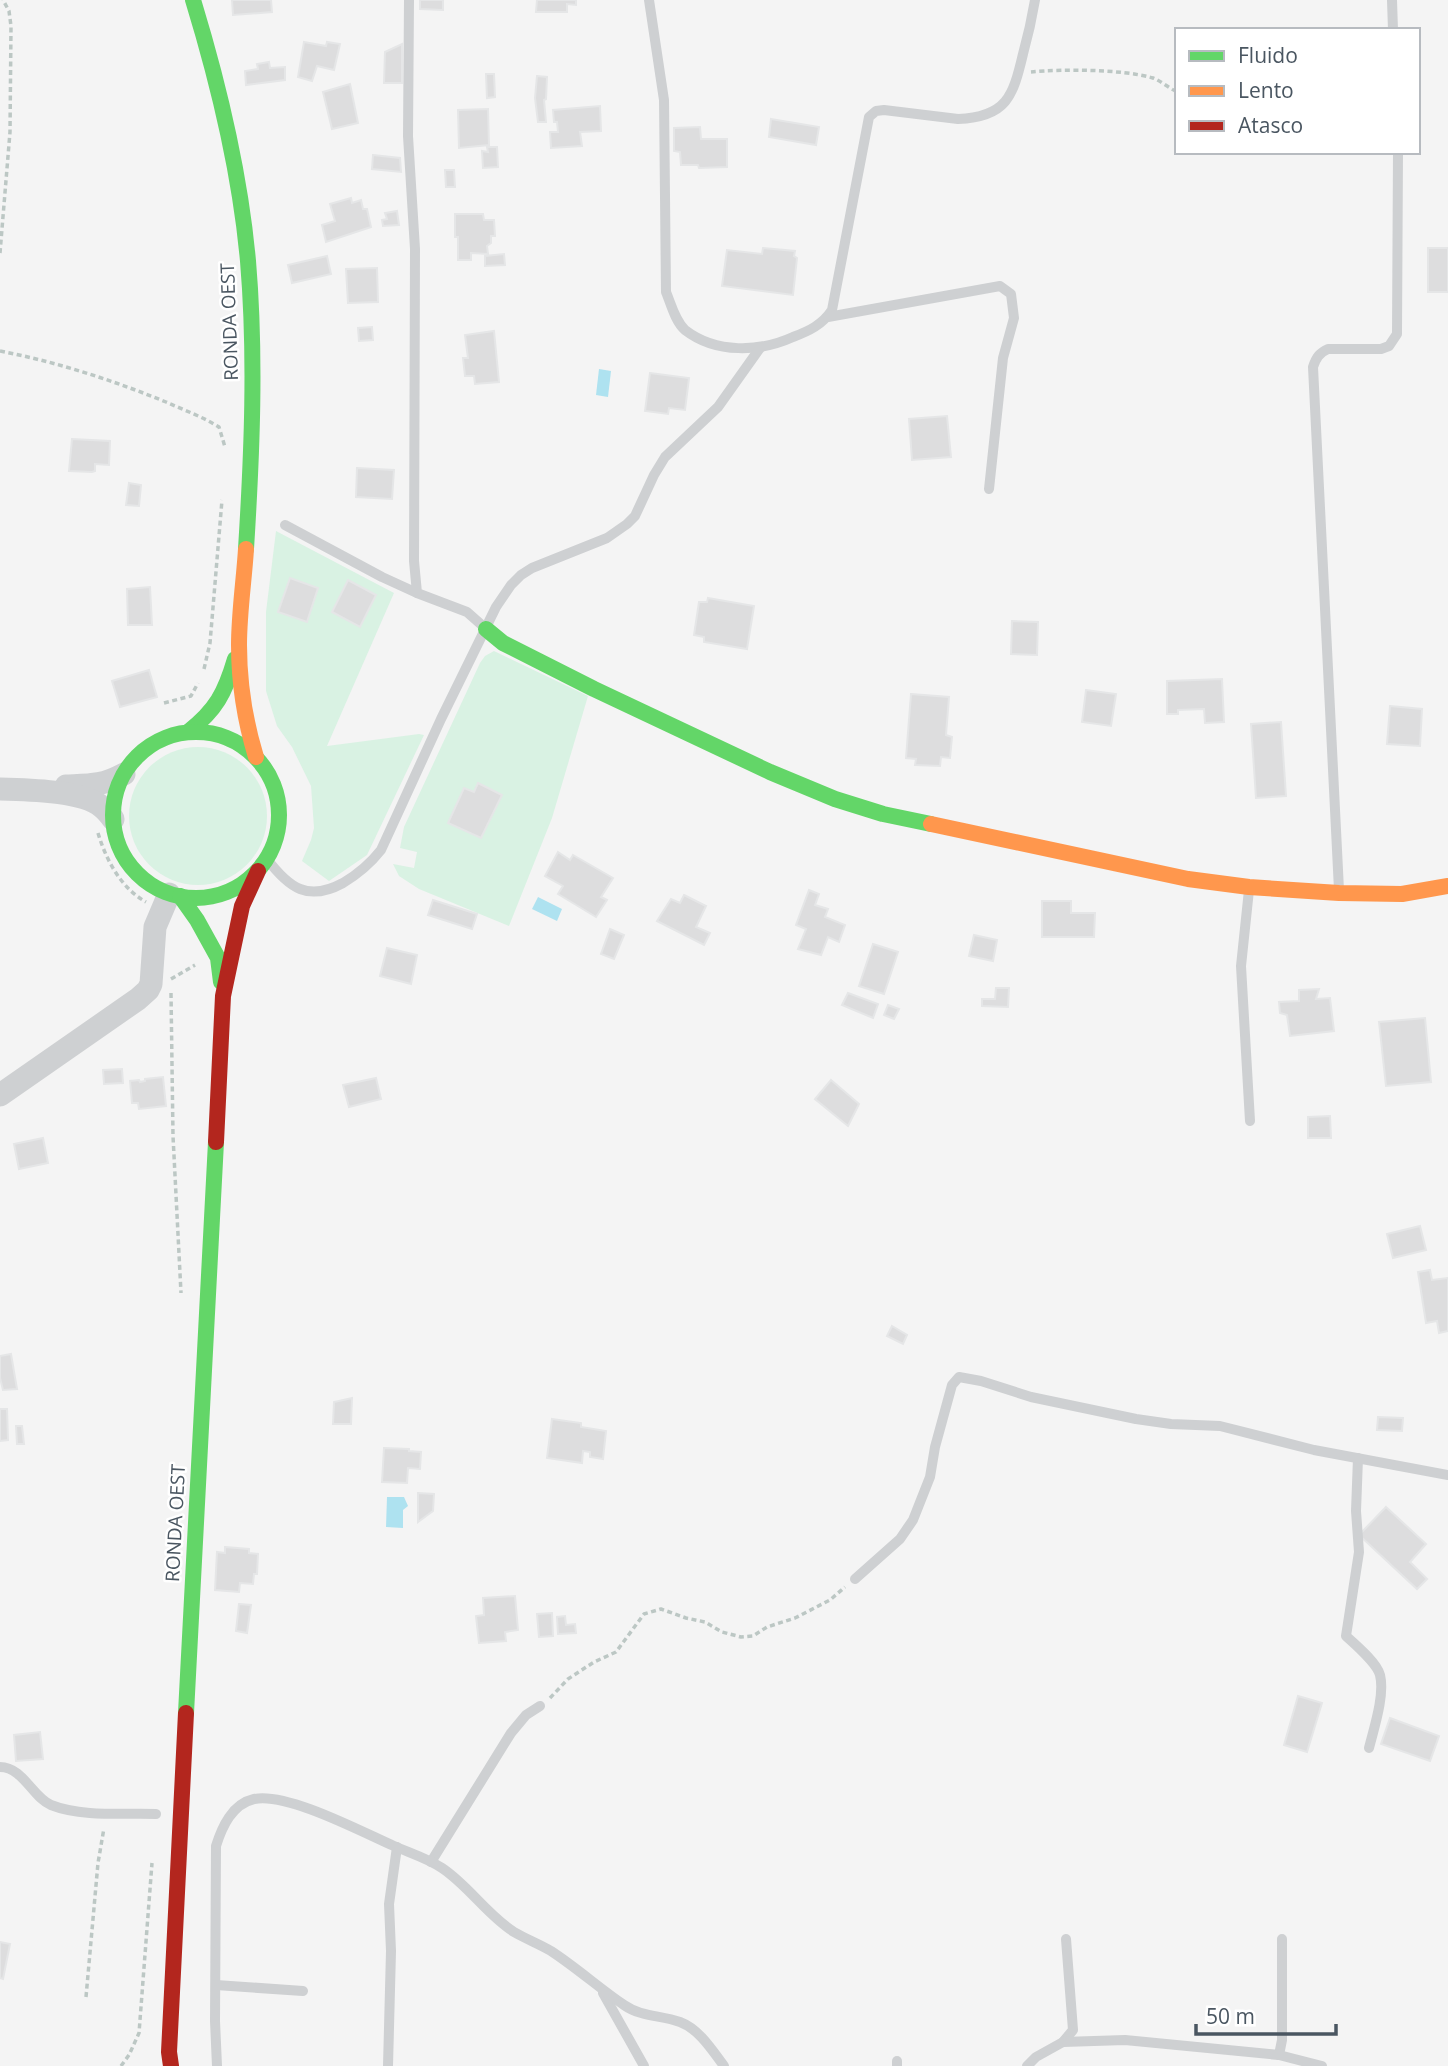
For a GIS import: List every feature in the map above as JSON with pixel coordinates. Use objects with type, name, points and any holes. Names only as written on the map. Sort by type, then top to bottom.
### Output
[{"type":"main road","name":"RONDA OEST","points":[[193,0],[217,79],[230,134],[244,218],[250,286],[253,343],[252,418],[239,648],[244,713],[256,758]]},
{"type":"main road","points":[[486,629],[503,643],[594,689],[797,785],[883,814],[1188,879],[1250,887],[1402,894],[1448,886]]},
{"type":"main road","name":"RONDA OEST","points":[[188,732],[209,717],[222,697],[239,648]]},
{"type":"main road","points":[[188,732],[213,734],[236,743],[256,758],[273,785],[279,817],[276,839],[263,865],[236,888],[209,897],[170,900],[151,885],[124,857],[117,839],[105,826],[124,774],[135,758],[151,745],[188,732]]},
{"type":"main road","name":"RONDA OEST","points":[[159,2066],[170,2059],[223,996],[234,933],[242,906],[263,865]]},
{"type":"main road","name":"RONDA OEST","points":[[170,900],[197,920],[218,958],[223,996]]},
{"type":"street","points":[[50,790],[66,786],[97,785],[124,774]]},
{"type":"street","points":[[0,789],[50,790],[91,801],[102,806],[105,826]]},
{"type":"street","points":[[0,1095],[135,1002],[148,990],[151,984],[155,927],[170,900]]},
{"type":"lane","points":[[409,0],[408,136],[415,262],[414,561],[417,593]]},
{"type":"lane","points":[[649,0],[664,100],[666,292],[683,329],[715,344],[736,348],[776,345],[820,325],[828,317],[832,310],[869,117],[876,111],[884,110],[958,119],[979,118],[1001,106],[1016,86],[1035,0]]},
{"type":"lane","points":[[1392,0],[1393,28]]},
{"type":"lane","points":[[1339,893],[1313,367],[1315,359],[1328,349],[1381,349],[1389,346],[1397,334],[1398,154]]},
{"type":"lane","points":[[828,317],[1000,286],[1011,294],[1014,318],[1003,358],[989,489]]},
{"type":"lane","points":[[263,865],[302,890],[319,893],[347,880],[372,863],[381,850],[441,719],[501,598],[521,575],[532,568],[607,538],[627,524],[635,516],[665,457],[718,407],[760,348]]},
{"type":"lane","points":[[285,525],[382,577],[467,612],[486,629]]},
{"type":"lane","points":[[1250,887],[1241,965],[1250,1121]]},
{"type":"lane","points":[[855,1579],[900,1539],[913,1520],[930,1477],[935,1447],[952,1385],[959,1377],[1031,1397],[1136,1419],[1220,1426],[1314,1450],[1448,1475]]},
{"type":"lane","points":[[1358,1458],[1356,1511],[1359,1552],[1346,1636],[1380,1673],[1381,1695],[1369,1748]]},
{"type":"lane","points":[[431,1862],[511,1733],[526,1716],[540,1706]]},
{"type":"lane","points":[[0,1767],[8,1767],[49,1805],[78,1812],[156,1814]]},
{"type":"lane","points":[[217,2066],[216,1846],[222,1829],[235,1809],[255,1798],[295,1804],[431,1862],[457,1879],[512,1931],[548,1950],[627,2007],[650,2017],[679,2022],[696,2030],[724,2066]]},
{"type":"lane","points":[[388,2066],[391,1951],[388,1904],[397,1847]]},
{"type":"lane","points":[[1027,2066],[1036,2057],[1063,2042],[1073,2030],[1066,1939]]},
{"type":"lane","points":[[1279,2055],[1282,2040],[1282,1939]]},
{"type":"lane","points":[[216,1985],[303,1991]]},
{"type":"lane","points":[[600,1987],[644,2066]]},
{"type":"lane","points":[[1063,2042],[1125,2040],[1279,2055],[1322,2066]]},
{"type":"path","points":[[0,253],[10,132],[11,26],[4,0]]},
{"type":"path","points":[[1019,73],[1051,70],[1122,73],[1155,79],[1175,91]]},
{"type":"path","points":[[0,351],[41,359],[126,387],[208,420],[219,428],[225,452]]},
{"type":"path","points":[[164,703],[191,696],[202,677],[210,643],[222,501]]},
{"type":"path","points":[[105,826],[115,872],[134,895],[170,900]]},
{"type":"path","points":[[171,979],[200,962]]},
{"type":"path","points":[[171,992],[173,1136],[181,1295]]},
{"type":"path","points":[[540,1706],[568,1678],[616,1652],[644,1614],[661,1609],[705,1622],[722,1632],[741,1637],[753,1636],[767,1627],[795,1618],[830,1600],[855,1579]]},
{"type":"path","points":[[86,1997],[97,1863],[106,1812]]},
{"type":"path","points":[[121,2066],[139,2033],[152,1855]]},
{"type":"green space","points":[[276,531],[394,593],[327,746],[424,735],[367,855],[329,881],[302,861],[314,828],[311,786],[292,747],[277,726],[266,691],[266,612]]},
{"type":"green space","points":[[494,651],[588,696],[552,818],[509,926],[419,889],[399,876],[393,864],[414,868],[417,852],[400,848],[404,827],[480,663]]},
{"type":"green space","points":[[198,747],[224,753],[246,768],[261,790],[267,816],[261,842],[246,864],[224,879],[198,885],[172,879],[150,864],[135,842],[129,816],[135,790],[150,768],[172,753]]},
{"type":"water","points":[[599,369],[611,371],[608,397],[596,395]]},
{"type":"water","points":[[538,897],[562,909],[557,921],[532,909]]},
{"type":"water","points":[[387,1497],[404,1497],[408,1506],[403,1510],[403,1528],[386,1527]]},
{"type":"building","points":[[232,0],[271,0],[272,12],[233,15]]},
{"type":"building","points":[[420,0],[443,0],[443,10],[420,9]]},
{"type":"building","points":[[537,0],[576,0],[576,5],[567,4],[567,12],[536,12]]},
{"type":"building","points":[[304,42],[326,46],[327,42],[340,44],[334,70],[317,66],[312,81],[298,77]]},
{"type":"building","points":[[402,44],[402,83],[384,83],[385,52]]},
{"type":"building","points":[[269,62],[270,68],[285,67],[285,80],[246,85],[245,71],[258,69],[257,64]]},
{"type":"building","points":[[486,74],[494,74],[495,97],[487,98]]},
{"type":"building","points":[[537,76],[547,77],[544,100],[546,122],[538,122],[535,98]]},
{"type":"building","points":[[350,84],[358,123],[332,129],[323,92]]},
{"type":"building","points":[[600,106],[601,131],[580,132],[582,146],[551,148],[550,132],[558,132],[553,110]]},
{"type":"building","points":[[488,109],[489,145],[459,148],[458,110]]},
{"type":"building","points":[[771,119],[819,127],[816,145],[769,137]]},
{"type":"building","points":[[700,127],[701,139],[727,139],[727,167],[699,168],[698,165],[681,165],[680,152],[674,151],[674,128]]},
{"type":"building","points":[[487,147],[497,147],[498,167],[483,168],[482,151],[488,152]]},
{"type":"building","points":[[373,155],[400,158],[401,172],[372,169]]},
{"type":"building","points":[[445,170],[454,170],[455,187],[446,187]]},
{"type":"building","points":[[351,198],[352,203],[361,200],[363,209],[367,209],[371,227],[326,242],[322,225],[335,221],[330,204]]},
{"type":"building","points":[[397,211],[399,225],[383,226],[382,220],[387,219],[385,213]]},
{"type":"building","points":[[455,214],[483,214],[484,220],[494,220],[495,236],[491,236],[491,243],[487,246],[488,254],[471,253],[471,260],[458,260]]},
{"type":"building","points":[[763,248],[795,251],[794,256],[797,258],[793,295],[722,286],[727,250],[762,254]]},
{"type":"building","points":[[1428,248],[1448,248],[1448,292],[1428,292]]},
{"type":"building","points":[[504,254],[505,265],[485,266],[485,256]]},
{"type":"building","points":[[327,256],[331,274],[292,283],[288,265]]},
{"type":"building","points":[[377,268],[378,302],[348,303],[346,269]]},
{"type":"building","points":[[372,327],[373,340],[359,341],[358,328]]},
{"type":"building","points":[[494,331],[499,382],[475,384],[474,376],[465,376],[463,358],[468,358],[465,335]]},
{"type":"building","points":[[650,373],[689,378],[685,410],[669,408],[668,414],[645,411]]},
{"type":"building","points":[[947,416],[951,457],[912,460],[909,419]]},
{"type":"building","points":[[72,439],[110,441],[109,465],[95,464],[95,471],[92,472],[69,471]]},
{"type":"building","points":[[357,468],[394,470],[392,499],[356,497]]},
{"type":"building","points":[[129,483],[141,485],[139,506],[126,505]]},
{"type":"building","points":[[290,578],[318,588],[307,622],[278,612]]},
{"type":"building","points":[[348,580],[376,595],[360,627],[332,612]]},
{"type":"building","points":[[150,587],[152,625],[128,625],[127,589]]},
{"type":"building","points":[[708,598],[754,606],[747,649],[704,642],[704,637],[694,635],[699,602],[707,602]]},
{"type":"building","points":[[1012,621],[1038,622],[1037,655],[1011,654]]},
{"type":"building","points":[[149,670],[157,697],[120,707],[112,681]]},
{"type":"building","points":[[1222,679],[1224,722],[1205,723],[1204,709],[1178,710],[1178,714],[1167,714],[1167,681]]},
{"type":"building","points":[[1086,690],[1116,694],[1111,726],[1082,722]]},
{"type":"building","points":[[911,694],[949,697],[946,735],[952,737],[950,758],[941,757],[940,766],[915,765],[916,759],[906,758]]},
{"type":"building","points":[[1390,706],[1422,709],[1420,746],[1387,744]]},
{"type":"building","points":[[1281,722],[1286,796],[1256,798],[1251,724]]},
{"type":"building","points":[[478,783],[502,795],[481,838],[448,823],[464,788],[474,792]]},
{"type":"building","points":[[558,852],[570,860],[573,855],[613,878],[601,897],[607,900],[596,917],[558,894],[563,886],[545,876]]},
{"type":"building","points":[[809,890],[819,894],[815,905],[828,909],[825,917],[845,925],[839,942],[828,937],[821,955],[798,949],[806,929],[796,925]]},
{"type":"building","points":[[684,895],[706,906],[696,927],[710,933],[704,945],[657,921],[671,899],[680,903]]},
{"type":"building","points":[[433,900],[477,914],[472,929],[428,915]]},
{"type":"building","points":[[1042,901],[1071,901],[1071,913],[1095,913],[1094,937],[1042,937]]},
{"type":"building","points":[[610,929],[624,935],[614,959],[601,954]]},
{"type":"building","points":[[974,935],[997,940],[993,961],[969,956]]},
{"type":"building","points":[[873,944],[898,952],[884,994],[859,986]]},
{"type":"building","points":[[387,948],[417,955],[411,984],[380,976]]},
{"type":"building","points":[[996,988],[1009,988],[1008,1007],[982,1006],[982,999],[995,999]]},
{"type":"building","points":[[1319,989],[1316,999],[1330,998],[1334,1031],[1290,1036],[1287,1015],[1280,1013],[1279,1002],[1299,1001],[1299,990]]},
{"type":"building","points":[[848,993],[878,1004],[873,1018],[842,1005]]},
{"type":"building","points":[[888,1005],[899,1009],[894,1019],[884,1015]]},
{"type":"building","points":[[1425,1018],[1431,1082],[1386,1086],[1379,1022]]},
{"type":"building","points":[[122,1069],[123,1083],[104,1084],[103,1070]]},
{"type":"building","points":[[163,1077],[166,1106],[139,1109],[138,1103],[132,1103],[130,1081],[140,1082]]},
{"type":"building","points":[[376,1078],[381,1099],[349,1107],[343,1085]]},
{"type":"building","points":[[831,1080],[859,1104],[848,1126],[815,1099]]},
{"type":"building","points":[[1330,1116],[1331,1138],[1308,1138],[1308,1117]]},
{"type":"building","points":[[43,1138],[48,1163],[19,1169],[14,1144]]},
{"type":"building","points":[[1420,1226],[1426,1250],[1393,1258],[1387,1234]]},
{"type":"building","points":[[1430,1270],[1432,1280],[1448,1278],[1448,1331],[1439,1333],[1437,1321],[1426,1323],[1418,1272]]},
{"type":"building","points":[[892,1326],[907,1335],[903,1344],[887,1336]]},
{"type":"building","points":[[11,1354],[17,1389],[3,1390],[0,1356]]},
{"type":"building","points":[[352,1398],[351,1424],[333,1424],[334,1402]]},
{"type":"building","points":[[0,1409],[7,1409],[8,1440],[0,1441]]},
{"type":"building","points":[[1378,1417],[1403,1418],[1402,1431],[1377,1430]]},
{"type":"building","points":[[552,1419],[581,1423],[581,1427],[606,1431],[603,1459],[590,1457],[590,1452],[583,1451],[582,1463],[547,1458]]},
{"type":"building","points":[[16,1426],[22,1426],[24,1444],[17,1444]]},
{"type":"building","points":[[384,1448],[421,1452],[420,1469],[408,1468],[407,1483],[382,1482]]},
{"type":"building","points":[[418,1493],[434,1494],[433,1511],[418,1522]]},
{"type":"building","points":[[1386,1507],[1426,1544],[1410,1562],[1427,1579],[1417,1589],[1359,1535]]},
{"type":"building","points":[[225,1547],[249,1549],[249,1553],[258,1554],[257,1574],[254,1574],[253,1584],[240,1583],[239,1592],[215,1590],[217,1552],[225,1553]]},
{"type":"building","points":[[515,1596],[518,1630],[505,1632],[506,1641],[479,1643],[476,1616],[484,1615],[483,1598]]},
{"type":"building","points":[[239,1604],[251,1605],[247,1633],[236,1631]]},
{"type":"building","points":[[552,1613],[553,1636],[539,1637],[537,1614]]},
{"type":"building","points":[[565,1616],[566,1625],[575,1624],[576,1633],[558,1634],[557,1617]]},
{"type":"building","points":[[1298,1696],[1322,1703],[1307,1752],[1284,1745]]},
{"type":"building","points":[[1390,1718],[1439,1736],[1430,1761],[1381,1744]]},
{"type":"building","points":[[40,1732],[43,1759],[16,1761],[14,1735]]},
{"type":"building","points":[[0,1942],[10,1944],[3,1979],[0,1978]]},
{"type":"traffic: fast","points":[[193,0],[227,129],[240,195],[248,261],[252,405],[246,549]]},
{"type":"traffic: fast","points":[[486,629],[503,643],[594,689],[770,772],[835,799],[883,814],[931,824]]},
{"type":"traffic: fast","points":[[188,732],[206,716],[218,700],[235,659]]},
{"type":"traffic: fast","points":[[196,732],[228,739],[242,746],[254,757],[265,769],[272,783],[279,815],[272,847],[265,861],[254,873],[242,884],[228,891],[196,898],[164,891],[150,884],[138,873],[127,861],[120,847],[113,815],[120,783],[127,769],[138,757],[150,746],[164,739],[196,732]]},
{"type":"traffic: fast","points":[[180,896],[218,958],[221,982]]},
{"type":"traffic: fast","points":[[186,1713],[216,1142]]},
{"type":"traffic: slow","points":[[246,549],[239,659],[243,702],[256,757]]},
{"type":"traffic: slow","points":[[931,824],[1188,879],[1249,887],[1402,894],[1448,886]]},
{"type":"traffic: jam","points":[[216,1142],[223,996],[242,906],[258,871]]},
{"type":"traffic: jam","points":[[171,2066],[169,2052],[186,1713]]}]
